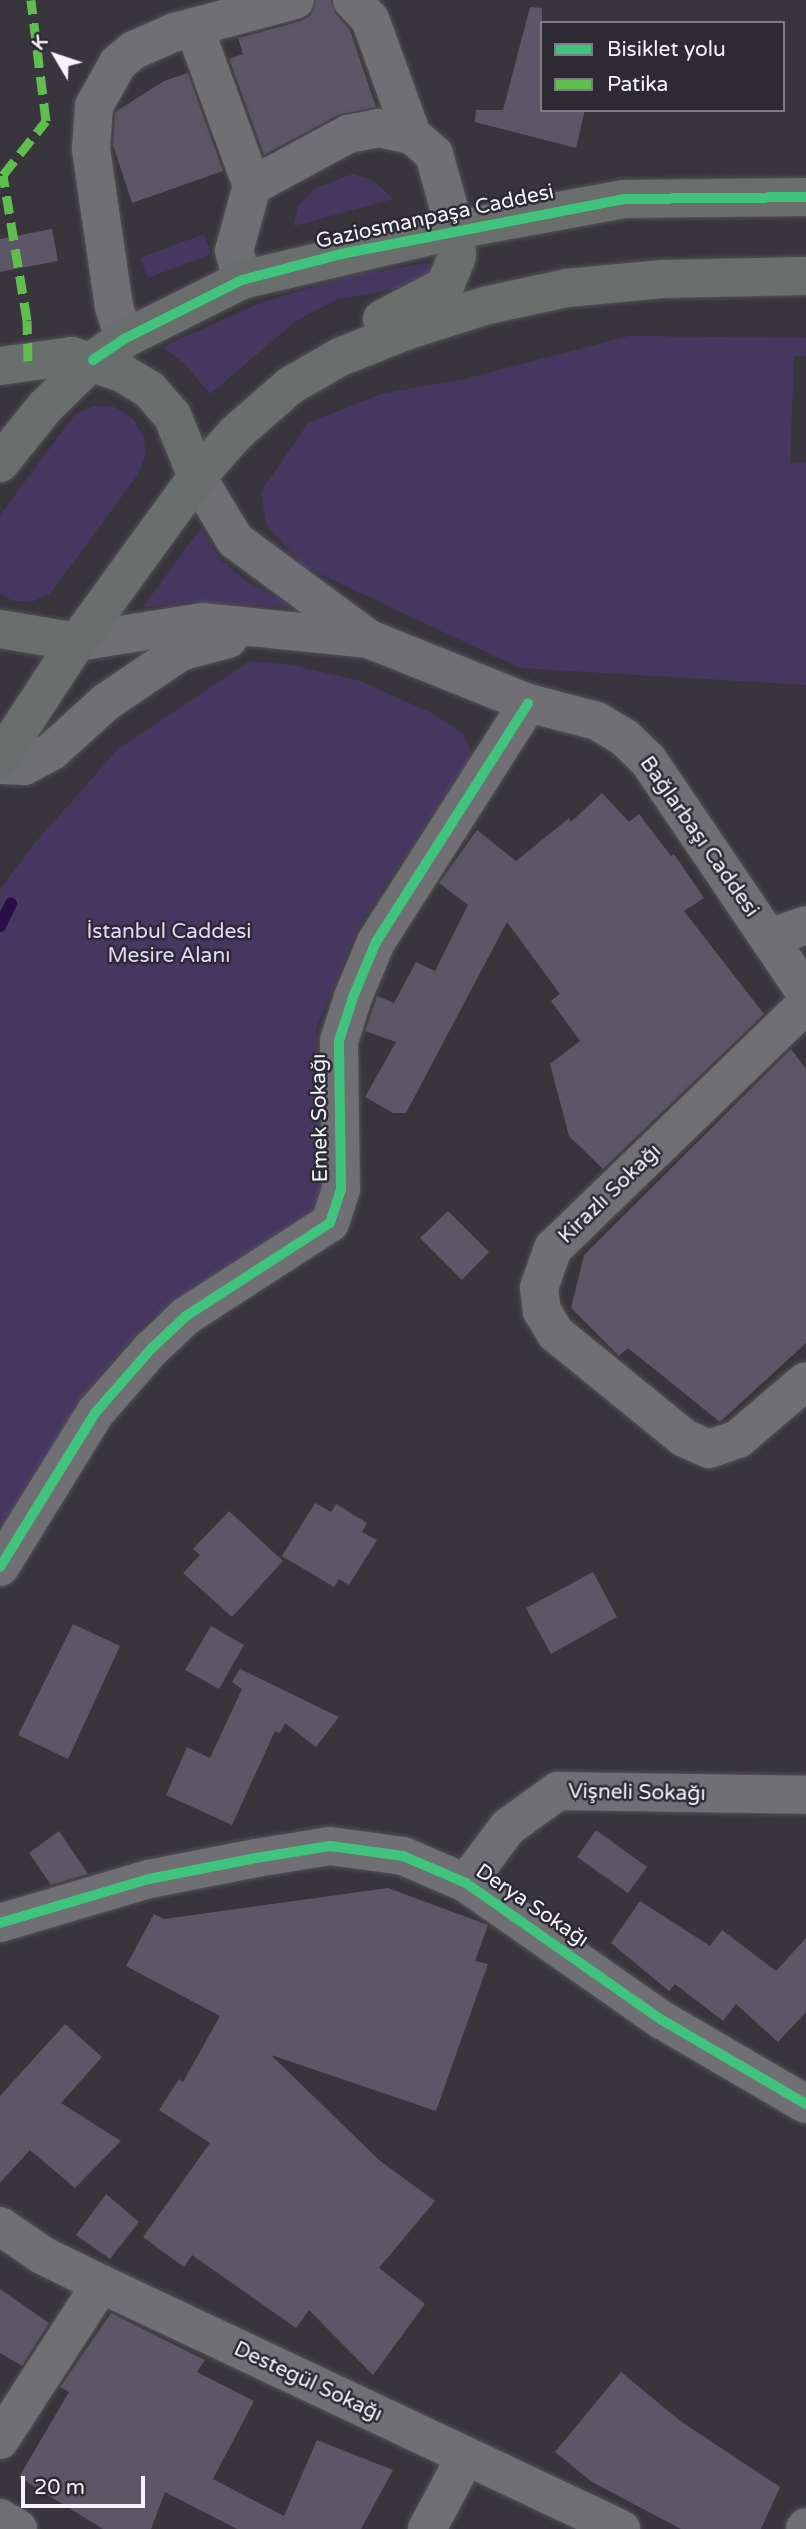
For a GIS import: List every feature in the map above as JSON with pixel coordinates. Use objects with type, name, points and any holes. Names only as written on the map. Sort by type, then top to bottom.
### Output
[{"type":"main road","name":"Gaziosmanpaşa Caddesi","points":[[108,350],[242,280],[455,230],[624,199],[693,195],[806,197]]},
{"type":"main road","points":[[340,358],[397,308],[445,286],[457,256],[455,230]]},
{"type":"main road","points":[[0,759],[77,642],[197,477],[236,433],[291,385],[340,358],[488,305],[567,288],[663,279],[806,276]]},
{"type":"main road","points":[[0,463],[45,407],[108,350]]},
{"type":"main road","points":[[0,366],[53,356],[108,350],[172,415],[197,477]]},
{"type":"main road","points":[[0,629],[77,642]]},
{"type":"street","points":[[108,350],[114,307],[91,149],[94,106],[118,63],[134,50],[194,27],[295,0]]},
{"type":"street","points":[[352,0],[370,19],[412,135]]},
{"type":"street","points":[[194,27],[252,186],[234,251],[242,280]]},
{"type":"street","points":[[252,186],[348,134],[378,128],[412,135],[434,154],[455,230]]},
{"type":"street","points":[[197,477],[234,540],[369,639]]},
{"type":"street","points":[[77,642],[202,622],[369,639]]},
{"type":"street","points":[[0,765],[24,766],[51,751],[106,702],[180,652],[264,630]]},
{"type":"street","name":"Bağlarbaşı Caddesi","points":[[369,639],[528,703],[597,721],[625,738],[648,760],[695,825],[806,993]]},
{"type":"street","name":"Emek Sokağı","points":[[0,1567],[95,1412],[151,1349],[186,1316],[330,1223],[341,1189],[339,1041],[353,997],[376,942],[528,703]]},
{"type":"street","points":[[769,938],[806,925]]},
{"type":"street","name":"Kirazlı Sokağı","points":[[806,1004],[553,1248],[539,1288],[542,1311],[555,1333],[684,1438],[709,1449],[738,1439],[806,1381]]},
{"type":"street","name":"Vişneli Sokağı","points":[[466,1883],[508,1827],[558,1791],[806,1795]]},
{"type":"street","name":"Derya Sokağı","points":[[0,1923],[149,1879],[330,1846],[403,1856],[466,1883],[663,2020],[806,2104]]},
{"type":"street","name":"Destegül Sokağı","points":[[0,2226],[42,2255],[101,2284],[621,2529]]},
{"type":"street","points":[[0,2440],[101,2284]]},
{"type":"street","points":[[428,2529],[466,2456]]},
{"type":"street","points":[[0,2518],[18,2529]]},
{"type":"green space","points":[[353,174],[374,181],[393,199],[294,226],[298,206],[315,188]]},
{"type":"green space","points":[[204,234],[211,254],[148,278],[140,258]]},
{"type":"green space","points":[[428,263],[435,269],[425,283],[336,300],[296,321],[210,394],[184,363],[162,347],[260,303],[354,275]]},
{"type":"green space","points":[[629,336],[806,338],[806,356],[794,356],[790,464],[806,462],[806,685],[520,668],[303,566],[266,524],[261,492],[308,423],[381,394],[464,379]]},
{"type":"green space","points":[[95,406],[115,407],[132,418],[143,435],[146,454],[139,473],[50,594],[31,602],[11,600],[0,593],[0,515],[76,413]]},
{"type":"green space","points":[[201,528],[220,559],[245,580],[293,607],[194,602],[143,607]]},
{"type":"green space","name":"İstanbul Caddesi Mesire Alanı","points":[[250,661],[292,665],[360,681],[434,714],[464,735],[472,755],[360,924],[316,1029],[327,1180],[313,1211],[266,1249],[149,1320],[97,1379],[0,1538],[0,890],[35,843],[118,749]]},
{"type":"building","points":[[316,0],[331,0],[336,14],[350,30],[376,107],[338,115],[264,155],[229,59],[243,54],[238,38],[301,21],[311,15]]},
{"type":"building","points":[[530,7],[542,8],[540,112],[585,112],[576,148],[475,122],[476,110],[503,110]]},
{"type":"building","points":[[188,73],[223,171],[132,203],[113,145],[115,112],[164,81]]},
{"type":"building","points":[[52,229],[58,261],[0,272],[0,239]]},
{"type":"building","points":[[602,793],[629,822],[639,814],[671,856],[674,854],[704,898],[684,911],[764,1014],[603,1169],[569,1136],[550,1064],[580,1041],[551,1001],[560,994],[507,922],[406,1113],[393,1113],[365,1097],[396,1042],[365,1031],[377,996],[394,1003],[416,962],[435,971],[468,905],[439,883],[477,830],[516,861],[569,818],[571,822]]},
{"type":"building","points":[[791,1049],[806,1069],[806,1343],[720,1422],[628,1348],[619,1356],[571,1308],[584,1255]]},
{"type":"building","points":[[448,1211],[489,1252],[462,1280],[420,1238]]},
{"type":"building","points":[[315,1503],[331,1512],[336,1504],[367,1523],[362,1532],[377,1540],[349,1585],[339,1579],[334,1587],[282,1556]]},
{"type":"building","points":[[229,1511],[283,1561],[232,1617],[183,1573],[200,1555],[193,1549]]},
{"type":"building","points":[[593,1572],[617,1617],[551,1654],[526,1608]]},
{"type":"building","points":[[73,1624],[120,1646],[68,1759],[18,1735]]},
{"type":"building","points":[[211,1626],[244,1645],[219,1689],[185,1670]]},
{"type":"building","points":[[240,1669],[339,1717],[316,1747],[285,1723],[280,1733],[275,1731],[232,1825],[166,1795],[187,1747],[210,1758],[242,1689],[232,1682]]},
{"type":"building","points":[[596,1830],[647,1867],[628,1893],[577,1857]]},
{"type":"building","points":[[59,1831],[88,1874],[51,1885],[29,1853]]},
{"type":"building","points":[[388,1888],[488,1925],[475,1961],[488,1964],[436,2111],[271,2055],[379,2160],[435,2201],[379,2268],[425,2304],[373,2375],[309,2310],[296,2328],[192,2255],[184,2267],[143,2237],[210,2143],[159,2110],[179,2079],[183,2082],[220,2016],[126,1966],[154,1914],[164,1919]]},
{"type":"building","points":[[640,1901],[710,1946],[722,1930],[776,1971],[806,1938],[806,2012],[778,2042],[736,2004],[723,2021],[675,1984],[669,1991],[611,1943]]},
{"type":"building","points":[[65,2024],[102,2057],[61,2103],[121,2141],[75,2188],[30,2150],[0,2183],[0,2096]]},
{"type":"building","points":[[106,2194],[139,2222],[110,2259],[76,2235]]},
{"type":"building","points":[[0,2289],[49,2323],[22,2366],[0,2353]]},
{"type":"building","points":[[111,2313],[205,2360],[197,2372],[254,2401],[213,2479],[284,2516],[317,2440],[393,2470],[361,2529],[237,2529],[165,2492],[151,2529],[103,2529],[19,2477],[69,2392],[60,2387]]},
{"type":"building","points":[[621,2372],[679,2420],[780,2487],[761,2529],[681,2529],[592,2482],[555,2452]]},
{"type":"waterway","points":[[0,926],[11,903]]},
{"type":"marked path","points":[[28,361],[27,320],[3,175],[46,121],[31,0]]},
{"type":"cycle path","points":[[93,360],[124,339],[242,280],[341,254],[624,199],[806,197]]},
{"type":"cycle path","points":[[0,1567],[95,1413],[151,1349],[186,1316],[330,1223],[341,1189],[339,1041],[353,997],[376,942],[528,703]]},
{"type":"cycle path","points":[[0,1923],[149,1879],[256,1858],[330,1846],[403,1856],[466,1883],[662,2020],[806,2104]]}]
